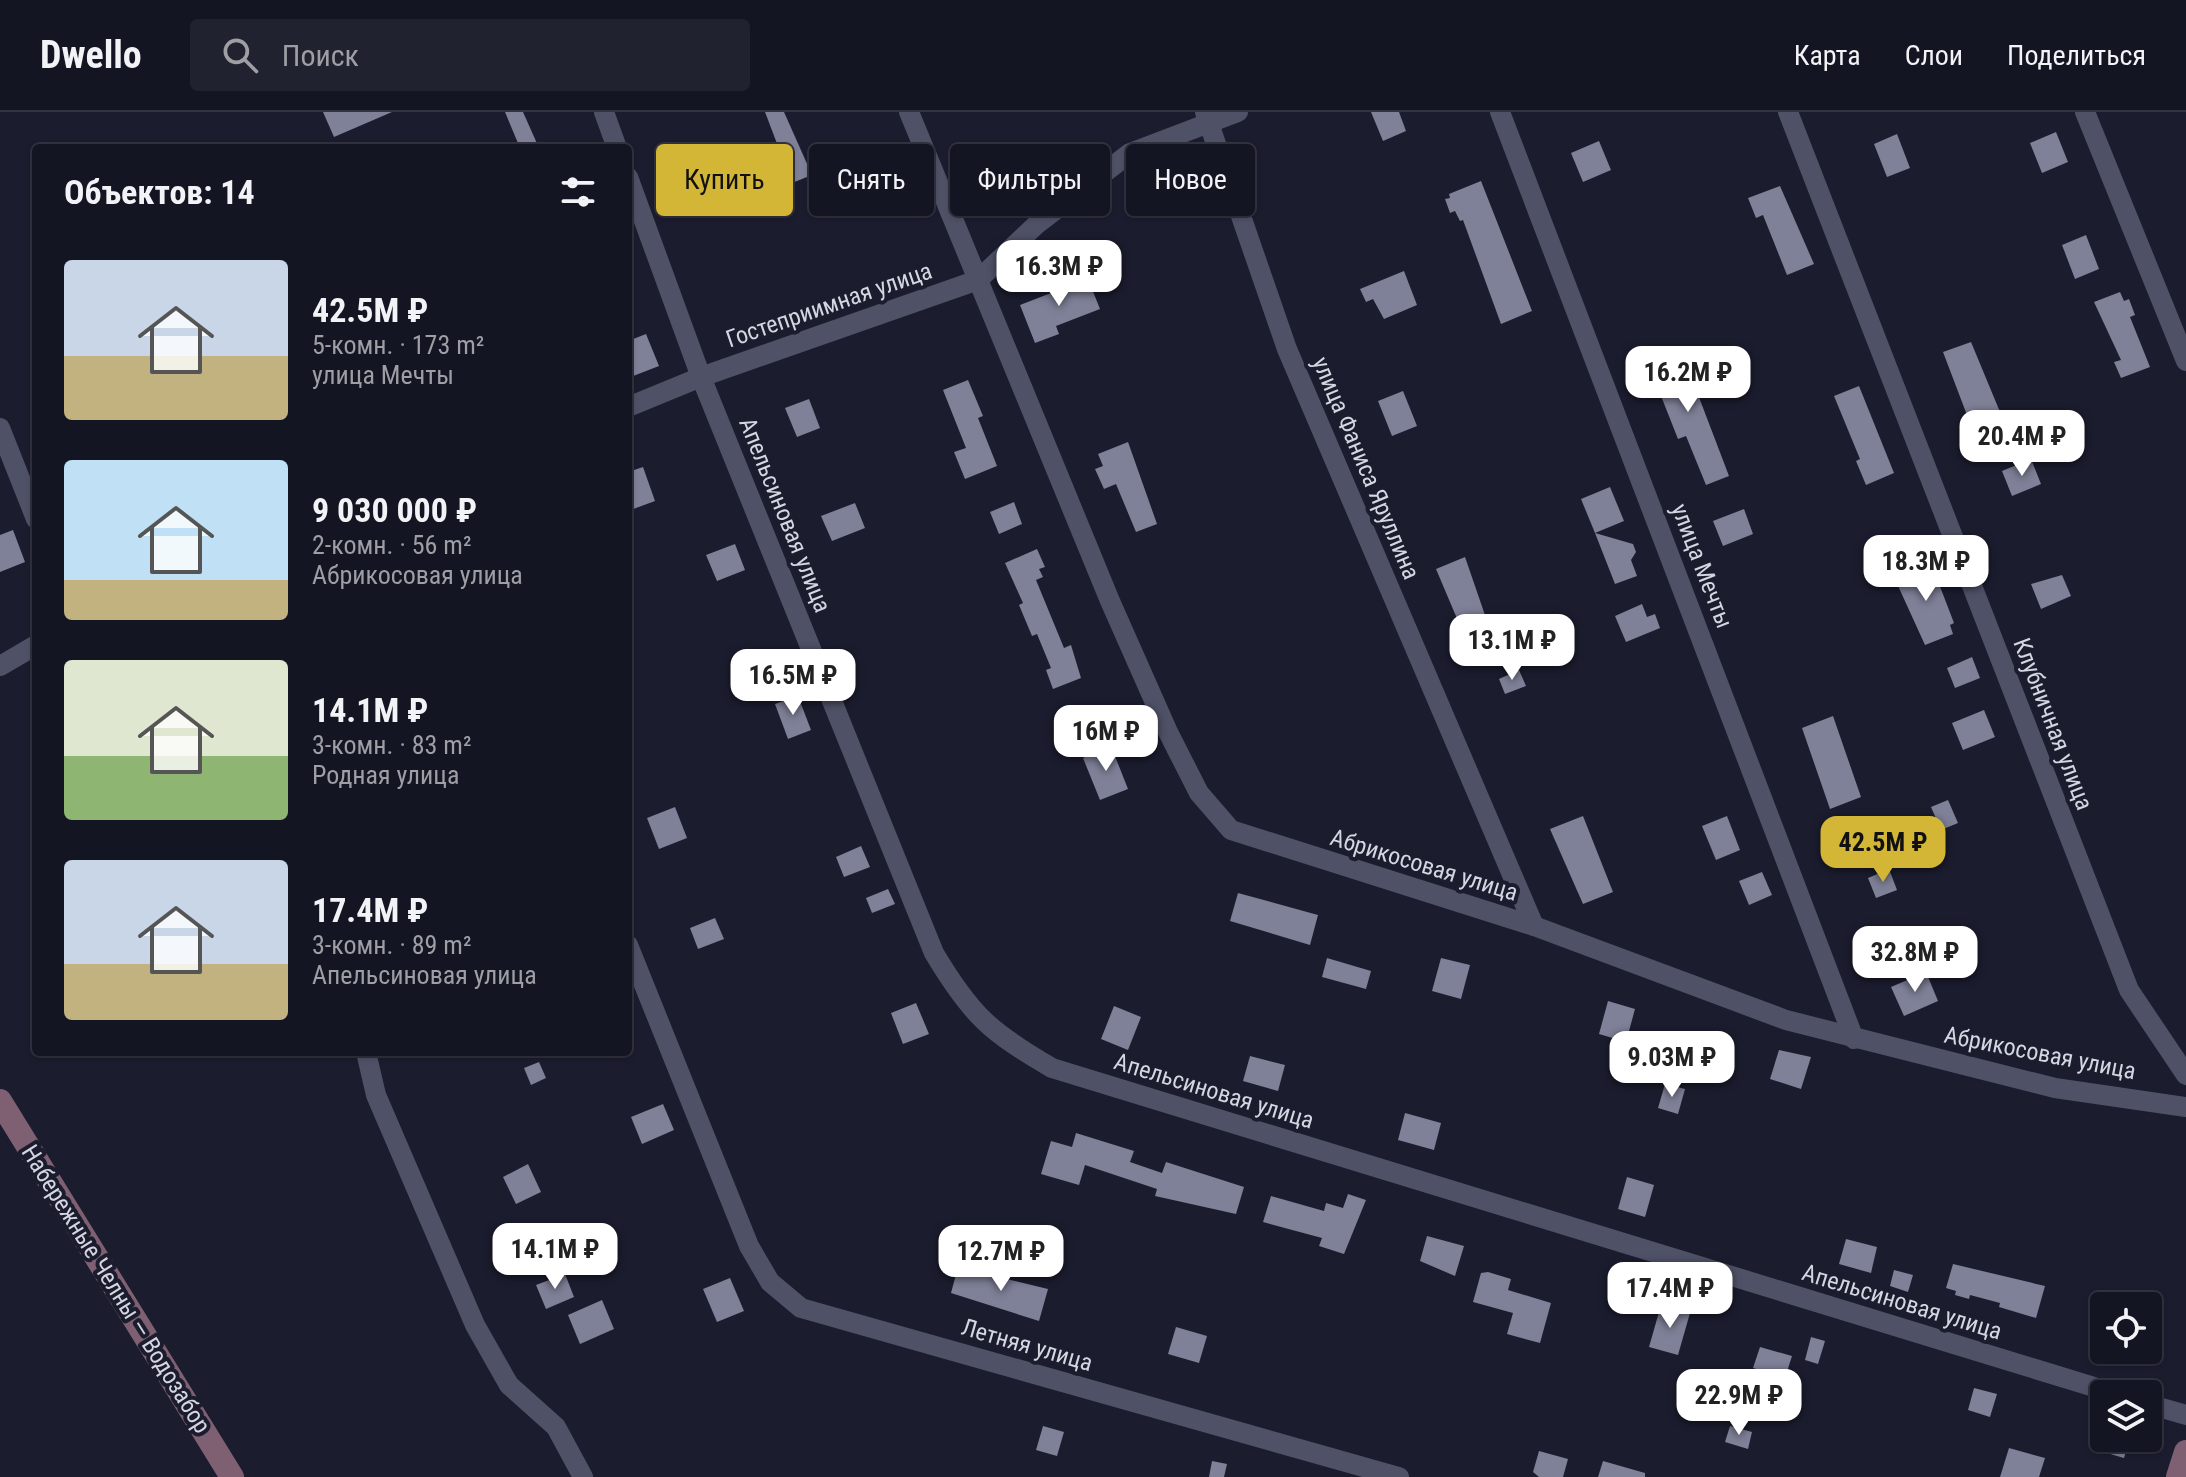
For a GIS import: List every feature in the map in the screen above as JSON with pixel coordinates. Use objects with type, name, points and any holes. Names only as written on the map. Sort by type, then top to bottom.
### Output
[{"type":"main road","name":"Набережные Челны — Водозабор","points":[[0,1101],[232,1477]]},
{"type":"main road","points":[[2178,1477],[2186,1452]]},
{"type":"street","points":[[604,112],[616,144]]},
{"type":"street","name":"Абрикосовая улица","points":[[909,112],[1110,601],[1168,732],[1199,793],[1231,830],[1534,926],[1786,1020],[2055,1088],[2186,1107]]},
{"type":"street","name":"Гостеприимная улица","points":[[632,405],[701,377],[978,280],[1037,224],[1130,153],[1207,118],[1238,112]]},
{"type":"street","name":"улица Мечты","points":[[1500,112],[1854,1039]]},
{"type":"street","name":"Клубничная улица","points":[[1788,112],[2129,990],[2186,1075]]},
{"type":"street","points":[[2085,112],[2186,361]]},
{"type":"street","name":"улица Фаниса Яруллина","points":[[1207,118],[1287,349],[1534,926]]},
{"type":"street","name":"Апельсиновая улица","points":[[632,188],[701,377],[934,953],[962,1000],[1000,1037],[1052,1068],[2090,1386]]},
{"type":"street","points":[[0,428],[32,509]]},
{"type":"street","points":[[0,666],[32,647]]},
{"type":"street","name":"Летняя улица","points":[[632,955],[749,1246],[770,1282],[801,1308],[1399,1477]]},
{"type":"street","points":[[367,1056],[376,1095],[475,1325],[509,1385],[556,1427],[583,1477]]},
{"type":"street","points":[[2162,1408],[2186,1415]]},
{"type":"building","points":[[323,112],[392,112],[334,137]]},
{"type":"building","points":[[505,112],[523,112],[537,144],[518,144]]},
{"type":"building","points":[[765,112],[784,112],[809,168],[809,176],[793,183],[793,144],[777,144]]},
{"type":"building","points":[[1371,112],[1399,112],[1406,131],[1383,141]]},
{"type":"building","points":[[2056,132],[2068,162],[2042,173],[2030,143]]},
{"type":"building","points":[[1897,134],[1910,168],[1887,177],[1874,144]]},
{"type":"building","points":[[1599,141],[1611,170],[1583,182],[1571,153]]},
{"type":"building","points":[[1481,181],[1532,311],[1501,324],[1463,220],[1460,221],[1455,211],[1450,213],[1445,199],[1450,198],[1449,194]]},
{"type":"building","points":[[1780,186],[1814,264],[1787,275],[1763,215],[1756,218],[1748,198]]},
{"type":"building","points":[[2086,235],[2099,269],[2075,279],[2062,245]]},
{"type":"building","points":[[1404,271],[1417,305],[1384,319],[1373,299],[1366,302],[1360,289]]},
{"type":"building","points":[[1086,274],[1100,309],[1056,326],[1059,334],[1035,343],[1020,305],[1069,286],[1067,282]]},
{"type":"building","points":[[2120,292],[2124,301],[2129,299],[2135,315],[2130,317],[2150,367],[2121,378],[2114,362],[2121,360],[2094,302]]},
{"type":"building","points":[[646,334],[659,366],[632,376],[632,339]]},
{"type":"building","points":[[1971,342],[2005,424],[1979,434],[1974,421],[1970,423],[1943,352]]},
{"type":"building","points":[[1681,350],[1729,476],[1706,485],[1686,436],[1678,439],[1648,363]]},
{"type":"building","points":[[968,380],[983,416],[978,418],[997,466],[965,479],[954,452],[966,448],[943,390]]},
{"type":"building","points":[[1859,386],[1894,473],[1866,485],[1856,461],[1860,459],[1834,396]]},
{"type":"building","points":[[1403,391],[1417,426],[1392,436],[1378,401]]},
{"type":"building","points":[[809,399],[820,428],[797,437],[785,408]]},
{"type":"building","points":[[1128,442],[1157,524],[1136,532],[1116,484],[1104,489],[1095,469],[1103,466],[1098,454]]},
{"type":"building","points":[[2031,459],[2041,484],[2012,496],[2002,471]]},
{"type":"building","points":[[643,467],[655,501],[632,510],[632,471]]},
{"type":"building","points":[[1610,487],[1624,521],[1595,533],[1581,499]]},
{"type":"building","points":[[1014,502],[1022,524],[999,534],[990,512]]},
{"type":"building","points":[[855,503],[865,528],[832,541],[821,516]]},
{"type":"building","points":[[1744,509],[1753,534],[1723,546],[1713,521]]},
{"type":"building","points":[[13,530],[25,562],[0,572],[0,535]]},
{"type":"building","points":[[1595,533],[1633,544],[1636,552],[1631,560],[1637,576],[1615,584]]},
{"type":"building","points":[[735,544],[745,570],[717,581],[706,555]]},
{"type":"building","points":[[1037,549],[1045,567],[1039,569],[1043,577],[1036,580],[1064,648],[1071,645],[1081,678],[1053,689],[1046,670],[1051,668],[1037,634],[1032,636],[1019,605],[1023,603],[1005,563]]},
{"type":"building","points":[[1465,557],[1486,618],[1461,628],[1436,569]]},
{"type":"building","points":[[1931,563],[1954,623],[1950,625],[1953,634],[1925,645],[1894,577]]},
{"type":"building","points":[[2062,575],[2071,596],[2041,609],[2031,584]]},
{"type":"building","points":[[1642,604],[1647,617],[1655,614],[1660,628],[1626,642],[1615,616]]},
{"type":"building","points":[[1972,657],[1980,678],[1955,688],[1947,668]]},
{"type":"building","points":[[1519,670],[1526,686],[1505,694],[1499,679]]},
{"type":"building","points":[[798,696],[811,730],[788,739],[775,704]]},
{"type":"building","points":[[1984,710],[1995,737],[1963,750],[1952,723]]},
{"type":"building","points":[[1833,716],[1861,797],[1830,809],[1802,728]]},
{"type":"building","points":[[1111,746],[1128,789],[1100,800],[1083,758]]},
{"type":"building","points":[[1948,800],[1958,823],[1941,830],[1931,807]]},
{"type":"building","points":[[675,807],[687,838],[659,849],[647,818]]},
{"type":"building","points":[[1583,816],[1613,892],[1583,904],[1550,829]]},
{"type":"building","points":[[1727,816],[1740,850],[1716,860],[1702,826]]},
{"type":"building","points":[[861,846],[870,867],[844,877],[836,857]]},
{"type":"building","points":[[1889,869],[1897,890],[1876,898],[1868,878]]},
{"type":"building","points":[[1762,872],[1772,895],[1749,905],[1739,881]]},
{"type":"building","points":[[888,889],[895,904],[872,913],[866,898]]},
{"type":"building","points":[[1238,893],[1318,915],[1310,945],[1230,921]]},
{"type":"building","points":[[715,918],[724,939],[698,949],[690,928]]},
{"type":"building","points":[[1327,958],[1371,971],[1366,989],[1322,977]]},
{"type":"building","points":[[1441,958],[1470,965],[1461,999],[1432,991]]},
{"type":"building","points":[[1926,972],[1938,1001],[1904,1016],[1891,987]]},
{"type":"building","points":[[1608,1001],[1635,1009],[1626,1042],[1599,1034]]},
{"type":"building","points":[[916,1003],[929,1034],[903,1044],[891,1013]]},
{"type":"building","points":[[1114,1006],[1141,1017],[1128,1050],[1101,1039]]},
{"type":"building","points":[[1779,1050],[1811,1057],[1801,1089],[1770,1079]]},
{"type":"building","points":[[1250,1056],[1285,1065],[1278,1091],[1243,1081]]},
{"type":"building","points":[[539,1062],[546,1078],[531,1085],[524,1068]]},
{"type":"building","points":[[1665,1084],[1685,1089],[1678,1114],[1658,1108]]},
{"type":"building","points":[[663,1104],[674,1130],[642,1144],[631,1117]]},
{"type":"building","points":[[1405,1113],[1441,1123],[1434,1150],[1398,1140]]},
{"type":"building","points":[[1076,1133],[1134,1151],[1130,1162],[1162,1173],[1166,1162],[1244,1187],[1236,1214],[1155,1196],[1157,1189],[1085,1165],[1079,1185],[1041,1174],[1051,1141],[1072,1147]]},
{"type":"building","points":[[528,1164],[541,1192],[516,1204],[503,1177]]},
{"type":"building","points":[[1627,1177],[1654,1185],[1645,1217],[1618,1209]]},
{"type":"building","points":[[1348,1194],[1366,1200],[1344,1254],[1319,1246],[1322,1238],[1263,1222],[1271,1196],[1324,1211],[1326,1203],[1343,1208]]},
{"type":"building","points":[[1427,1236],[1464,1246],[1455,1276],[1420,1261]]},
{"type":"building","points":[[1846,1239],[1877,1247],[1871,1273],[1839,1264]]},
{"type":"building","points":[[1953,1264],[2045,1286],[2036,1318],[1999,1307],[2000,1303],[1970,1295],[1969,1299],[1955,1295],[1956,1291],[1946,1288]]},
{"type":"building","points":[[958,1267],[1048,1289],[1039,1321],[951,1293]]},
{"type":"building","points":[[1894,1270],[1913,1275],[1908,1292],[1890,1286]]},
{"type":"building","points":[[1481,1273],[1511,1279],[1508,1290],[1551,1303],[1540,1343],[1507,1334],[1513,1313],[1473,1302]]},
{"type":"building","points":[[565,1274],[574,1297],[546,1309],[536,1285]]},
{"type":"building","points":[[730,1278],[744,1311],[717,1322],[703,1289]]},
{"type":"building","points":[[602,1300],[614,1329],[580,1344],[568,1315]]},
{"type":"building","points":[[1661,1305],[1690,1313],[1678,1355],[1649,1347]]},
{"type":"building","points":[[1176,1327],[1207,1336],[1199,1363],[1168,1354]]},
{"type":"building","points":[[1811,1337],[1825,1341],[1818,1364],[1805,1360]]},
{"type":"building","points":[[1760,1347],[1792,1356],[1785,1378],[1753,1368]]},
{"type":"building","points":[[1974,1388],[1997,1394],[1990,1417],[1968,1410]]},
{"type":"building","points":[[1043,1426],[1064,1432],[1057,1456],[1036,1450]]},
{"type":"building","points":[[1730,1426],[1752,1432],[1748,1449],[1725,1442]]},
{"type":"building","points":[[2009,1448],[2045,1458],[2039,1477],[2000,1477]]},
{"type":"building","points":[[1539,1451],[1568,1459],[1563,1477],[1539,1477],[1533,1472]]},
{"type":"building","points":[[2103,1452],[2126,1452],[2124,1458]]},
{"type":"building","points":[[1212,1461],[1227,1464],[1224,1477],[1209,1477]]},
{"type":"building","points":[[1603,1461],[1645,1473],[1645,1477],[1598,1477]]}]
